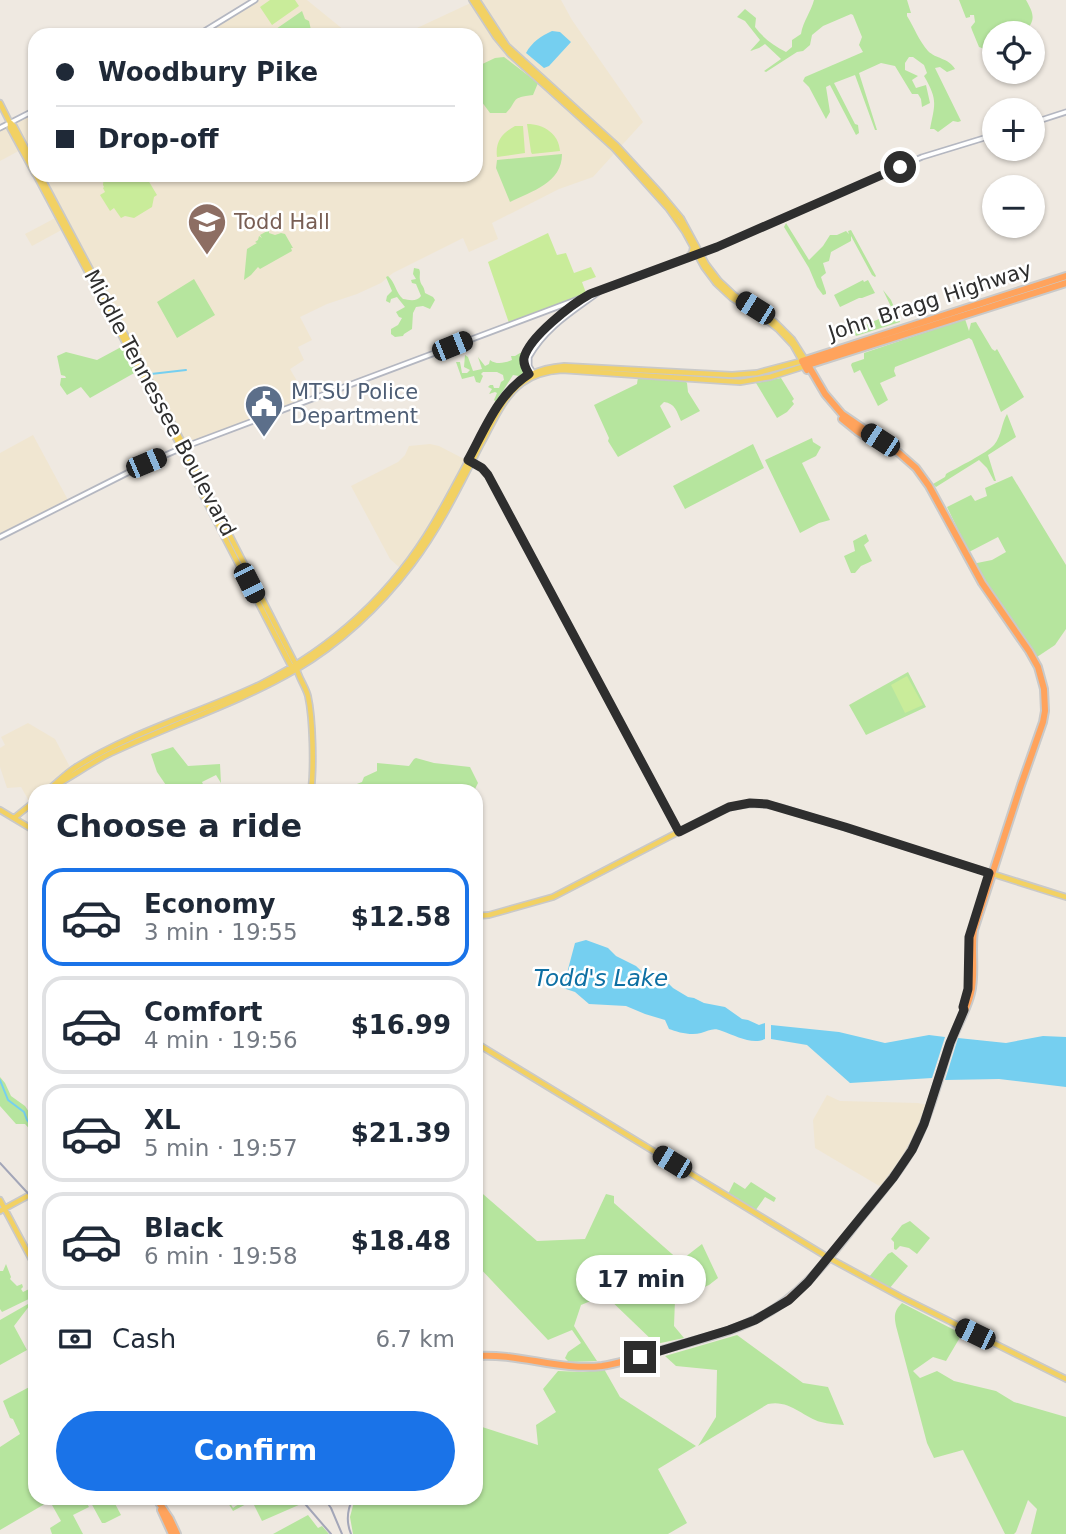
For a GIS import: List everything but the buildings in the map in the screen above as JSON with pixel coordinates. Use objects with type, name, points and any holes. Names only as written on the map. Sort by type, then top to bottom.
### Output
[{"type":"highway","name":"John Bragg Highway","points":[[1007,299],[1066,276]]},
{"type":"highway","name":"John Bragg Highway","points":[[805,363],[1066,283]]},
{"type":"highway","points":[[483,1356],[589,1367],[620,1362],[745,1324],[766,1314],[800,1290],[829,1258],[912,1150],[924,1124],[950,1043],[964,1010],[968,989],[969,937],[1011,801],[1038,727],[1042,706],[1040,687],[1029,657],[972,574],[916,474],[899,458],[839,417],[824,399],[805,363]]},
{"type":"highway","points":[[159,1505],[172,1534]]},
{"type":"highway","points":[[161,1505],[177,1534]]},
{"type":"main road","points":[[474,0],[506,50],[614,148],[668,208],[699,254]]},
{"type":"main road","points":[[55,784],[75,768],[110,749],[246,691],[322,653],[346,634],[395,585],[428,541],[503,397],[511,387],[532,375],[564,366],[732,375],[805,363],[778,329],[723,291],[708,272],[681,219],[661,194],[617,146],[507,46],[474,0]]},
{"type":"main road","name":"Middle Tennessee Boulevard","points":[[0,103],[10,128],[28,159]]},
{"type":"main road","name":"Middle Tennessee Boulevard","points":[[10,123],[28,153]]},
{"type":"main road","name":"Middle Tennessee Boulevard","points":[[41,182],[183,448],[306,689],[310,712],[312,784]]},
{"type":"main road","points":[[688,258],[692,246]]},
{"type":"main road","points":[[483,915],[550,898],[729,807],[750,803],[767,804],[845,827],[1066,897]]},
{"type":"main road","points":[[14,818],[28,807]]},
{"type":"main road","points":[[0,810],[28,827]]},
{"type":"main road","points":[[483,1046],[829,1258],[1066,1379]]},
{"type":"main road","points":[[2,1209],[28,1196]]},
{"type":"main road","points":[[0,1200],[2,1209],[28,1254]]},
{"type":"street","points":[[209,28],[255,0]]},
{"type":"street","points":[[1045,119],[1066,112]]},
{"type":"street","points":[[0,128],[28,114]]},
{"type":"street","points":[[0,537],[143,465],[183,448],[699,254],[922,158],[982,139]]},
{"type":"street","points":[[532,375],[524,363],[526,354],[551,323],[600,291]]},
{"type":"street","points":[[578,304],[586,296]]},
{"type":"street","points":[[567,303],[578,304]]},
{"type":"street","points":[[470,461],[488,475],[679,832]]},
{"type":"shaded area","points":[[258,0],[307,0],[341,28],[213,28]]},
{"type":"shaded area","points":[[477,0],[561,0],[643,122],[593,177],[559,189],[492,223],[498,239],[469,252],[463,238],[393,273],[381,283],[300,317],[312,340],[298,347],[304,360],[290,369],[308,400],[184,447],[67,227],[32,246],[25,234],[61,215],[44,182],[483,182],[483,28],[417,28]]},
{"type":"shaded area","points":[[28,117],[28,151],[26,147],[0,161],[0,131]]},
{"type":"shaded area","points":[[33,435],[68,500],[0,534],[0,453]]},
{"type":"shaded area","points":[[430,444],[466,460],[419,544],[400,568],[390,559],[351,486],[398,462],[409,446]]},
{"type":"shaded area","points":[[28,723],[55,739],[71,769],[51,784],[28,784],[28,799],[21,787],[7,788],[0,767],[0,748],[5,745],[1,737]]},
{"type":"shaded area","points":[[827,1095],[840,1101],[927,1105],[903,1159],[881,1187],[815,1148],[813,1120]]},
{"type":"green space","points":[[270,0],[295,0],[299,6],[272,25],[260,7]]},
{"type":"green space","points":[[814,0],[907,0],[911,13],[907,13],[907,16],[925,47],[955,69],[947,72],[940,67],[935,68],[961,121],[953,121],[938,132],[930,129],[934,108],[932,91],[924,76],[927,73],[924,65],[913,57],[909,57],[905,63],[905,70],[918,76],[912,80],[916,88],[926,85],[930,103],[922,107],[918,94],[912,94],[895,66],[881,63],[859,73],[877,130],[855,75],[834,83],[855,124],[858,125],[859,133],[856,135],[830,85],[826,87],[830,112],[826,119],[803,81],[805,77],[863,52],[859,45],[862,37],[851,14],[823,26],[812,35],[810,45],[803,51],[764,71],[781,59],[765,44],[750,51],[760,40],[745,21],[737,17],[745,9],[756,18],[755,27],[762,35],[786,52],[792,47],[792,40],[801,34]]},
{"type":"green space","points":[[959,0],[1026,0],[1032,21],[982,21],[982,48],[979,47],[971,27],[975,22],[974,15],[966,18]]},
{"type":"green space","points":[[302,11],[311,28],[277,28]]},
{"type":"green space","points":[[504,57],[538,83],[533,95],[517,99],[506,113],[490,113],[483,104],[483,64]]},
{"type":"green space","points":[[527,124],[550,131],[557,140],[560,151],[532,154]]},
{"type":"green space","points":[[515,126],[523,126],[525,153],[497,157],[500,138]]},
{"type":"green space","points":[[562,154],[561,164],[551,179],[536,190],[510,202],[496,168],[497,160]]},
{"type":"green space","points":[[103,182],[149,182],[157,195],[152,207],[134,218],[121,218],[114,208],[110,211],[100,195],[105,192]]},
{"type":"green space","points":[[786,223],[809,260],[830,235],[846,231],[849,234],[848,231],[851,230],[876,276],[872,275],[851,236],[851,241],[831,252],[829,261],[823,263],[826,273],[821,277],[826,294],[823,295],[784,227]]},
{"type":"green space","points":[[269,230],[269,233],[275,235],[285,234],[292,251],[260,269],[258,267],[244,280],[247,249]]},
{"type":"green space","points":[[548,233],[557,255],[566,253],[574,273],[591,267],[596,277],[582,282],[585,295],[509,323],[488,262]]},
{"type":"green space","points":[[414,268],[419,269],[420,282],[425,293],[435,300],[430,309],[416,307],[412,329],[403,336],[395,337],[391,334],[391,329],[398,325],[402,318],[396,312],[405,307],[397,297],[391,299],[390,303],[386,301],[392,291],[386,277],[390,278],[403,299],[417,299],[421,296],[416,284],[411,280],[416,279]]},
{"type":"green space","points":[[194,279],[215,315],[177,338],[157,302]]},
{"type":"green space","points":[[868,280],[875,293],[840,307],[834,295]]},
{"type":"green space","points":[[883,290],[891,300],[900,322],[856,336],[855,329],[893,311]]},
{"type":"green space","points":[[965,319],[969,331],[971,323],[976,322],[992,349],[997,349],[1024,397],[1001,412],[969,338],[895,367],[896,376],[880,383],[888,400],[878,406],[860,370],[854,373],[852,363],[864,359],[864,353]]},
{"type":"green space","points":[[123,346],[136,372],[90,398],[81,387],[67,395],[60,385],[61,378],[66,378],[61,375],[57,356],[66,352],[97,360]]},
{"type":"green space","points":[[520,353],[524,372],[519,376],[513,375],[496,402],[494,400],[497,393],[489,394],[492,389],[488,387],[493,385],[494,388],[499,388],[504,380],[503,375],[483,372],[480,383],[476,382],[474,376],[462,379],[456,362],[460,362],[462,373],[467,373],[470,370],[464,367],[465,355],[473,371],[482,369],[478,357],[485,366],[490,360],[506,362],[512,360],[511,356]]},
{"type":"green space","points":[[638,377],[685,381],[688,392],[700,411],[681,421],[673,406],[664,402],[660,406],[671,427],[618,457],[608,441],[594,405],[637,384]]},
{"type":"green space","points":[[781,378],[794,399],[794,404],[777,418],[756,383]]},
{"type":"green space","points":[[1007,414],[1016,437],[988,455],[996,481],[979,460],[936,487],[933,484],[994,445]]},
{"type":"green space","points":[[812,438],[813,442],[821,447],[816,456],[802,463],[830,520],[800,533],[765,460]]},
{"type":"green space","points":[[753,444],[764,468],[685,509],[673,486]]},
{"type":"green space","points":[[1012,476],[1066,565],[1066,629],[1055,645],[1037,657],[976,567],[977,563],[992,560],[1006,552],[998,537],[969,552],[947,507],[971,495],[975,501],[987,496],[985,488]]},
{"type":"green space","points":[[866,534],[869,541],[864,545],[872,561],[851,573],[844,556],[855,551],[853,541]]},
{"type":"green space","points":[[908,672],[926,707],[866,735],[849,705]]},
{"type":"green space","points":[[907,676],[923,705],[905,713],[891,685]]},
{"type":"green space","points":[[173,747],[188,766],[220,764],[221,783],[216,775],[202,782],[203,784],[165,784],[157,772],[151,754]]},
{"type":"green space","points":[[414,759],[470,767],[478,783],[357,784],[377,771],[377,763],[409,766]]},
{"type":"green space","points":[[0,1077],[11,1096],[28,1110],[28,1127],[25,1124],[16,1124],[0,1106]]},
{"type":"green space","points":[[734,1182],[745,1189],[751,1182],[776,1198],[774,1202],[765,1197],[755,1211],[728,1194]]},
{"type":"green space","points":[[483,1194],[537,1241],[585,1239],[606,1194],[614,1196],[614,1203],[680,1261],[702,1244],[718,1278],[709,1285],[675,1300],[674,1326],[684,1338],[656,1344],[605,1295],[581,1305],[574,1326],[597,1361],[569,1362],[565,1358],[568,1352],[581,1343],[572,1330],[548,1340],[483,1271]]},
{"type":"green space","points":[[910,1221],[930,1238],[917,1254],[900,1246],[894,1249],[891,1239],[902,1225]]},
{"type":"green space","points":[[892,1252],[908,1266],[889,1289],[869,1277]]},
{"type":"green space","points":[[6,1264],[10,1279],[17,1286],[22,1284],[23,1292],[28,1290],[28,1299],[2,1312],[0,1271],[3,1271]]},
{"type":"green space","points":[[902,1303],[962,1334],[946,1361],[933,1357],[913,1371],[920,1378],[937,1371],[954,1381],[996,1391],[1014,1402],[1066,1417],[1066,1534],[1031,1534],[1037,1509],[1028,1500],[1016,1532],[1005,1534],[963,1450],[934,1458],[927,1443],[896,1326],[895,1314]]},
{"type":"green space","points":[[28,1304],[14,1326],[27,1350],[0,1365],[0,1320]]},
{"type":"green space","points":[[737,1335],[803,1383],[828,1387],[844,1425],[814,1420],[783,1404],[768,1404],[698,1446],[716,1417],[717,1370],[676,1366],[665,1356]]},
{"type":"green space","points":[[604,1369],[620,1397],[696,1446],[658,1469],[687,1523],[668,1534],[353,1534],[350,1517],[353,1505],[483,1505],[483,1427],[538,1445],[536,1425],[556,1412],[543,1389],[558,1371]]},
{"type":"green space","points":[[28,1388],[28,1505],[43,1505],[0,1530],[0,1447],[20,1434],[3,1401]]},
{"type":"green space","points":[[52,1505],[89,1507],[73,1515],[83,1534],[52,1534],[50,1528],[61,1521]]},
{"type":"green space","points":[[92,1505],[116,1505],[121,1515],[102,1523]]},
{"type":"green space","points":[[229,1505],[233,1508],[244,1505],[233,1511]]},
{"type":"green space","points":[[254,1505],[299,1505],[262,1521]]},
{"type":"green space","points":[[308,1515],[318,1528],[322,1526],[329,1534],[273,1534]]},
{"type":"water","points":[[552,31],[560,32],[571,42],[544,68],[526,53],[537,40]]},
{"type":"water","name":"Todd's Lake","points":[[586,940],[608,948],[616,956],[636,966],[653,982],[669,984],[688,997],[725,1007],[742,1019],[759,1025],[765,1023],[765,1039],[749,1040],[716,1029],[697,1034],[684,1033],[669,1029],[665,1020],[626,1006],[589,1004],[575,992],[563,988],[575,943]]},
{"type":"water","points":[[771,1025],[839,1032],[885,1043],[929,1035],[945,1037],[932,1078],[850,1083],[807,1045],[771,1039]]},
{"type":"water","points":[[1043,1036],[1066,1037],[1066,1087],[999,1079],[945,1080],[958,1038],[1006,1043]]},
{"type":"waterway","points":[[151,374],[186,370]]},
{"type":"waterway","points":[[0,1080],[8,1100],[24,1112],[28,1121]]},
{"type":"railway","points":[[0,1163],[28,1193]]},
{"type":"railway","points":[[306,1505],[331,1534]]},
{"type":"railway","points":[[329,1505],[342,1534]]},
{"type":"railway","points":[[350,1505],[348,1525],[351,1534]]},
{"type":"place","name":"Todd Hall","points":[[207,256]]},
{"type":"place","name":"MTSU Police Department","points":[[264,438]]},
{"type":"route","points":[[640,1357],[745,1324],[789,1300],[820,1270],[895,1175],[912,1150],[924,1124],[950,1043],[964,1010],[968,989],[969,937],[989,873],[767,804],[750,803],[729,807],[679,832],[488,475],[468,460],[503,397],[511,387],[529,374],[524,363],[526,354],[551,323],[574,304],[590,294],[717,247],[900,167]]}]
